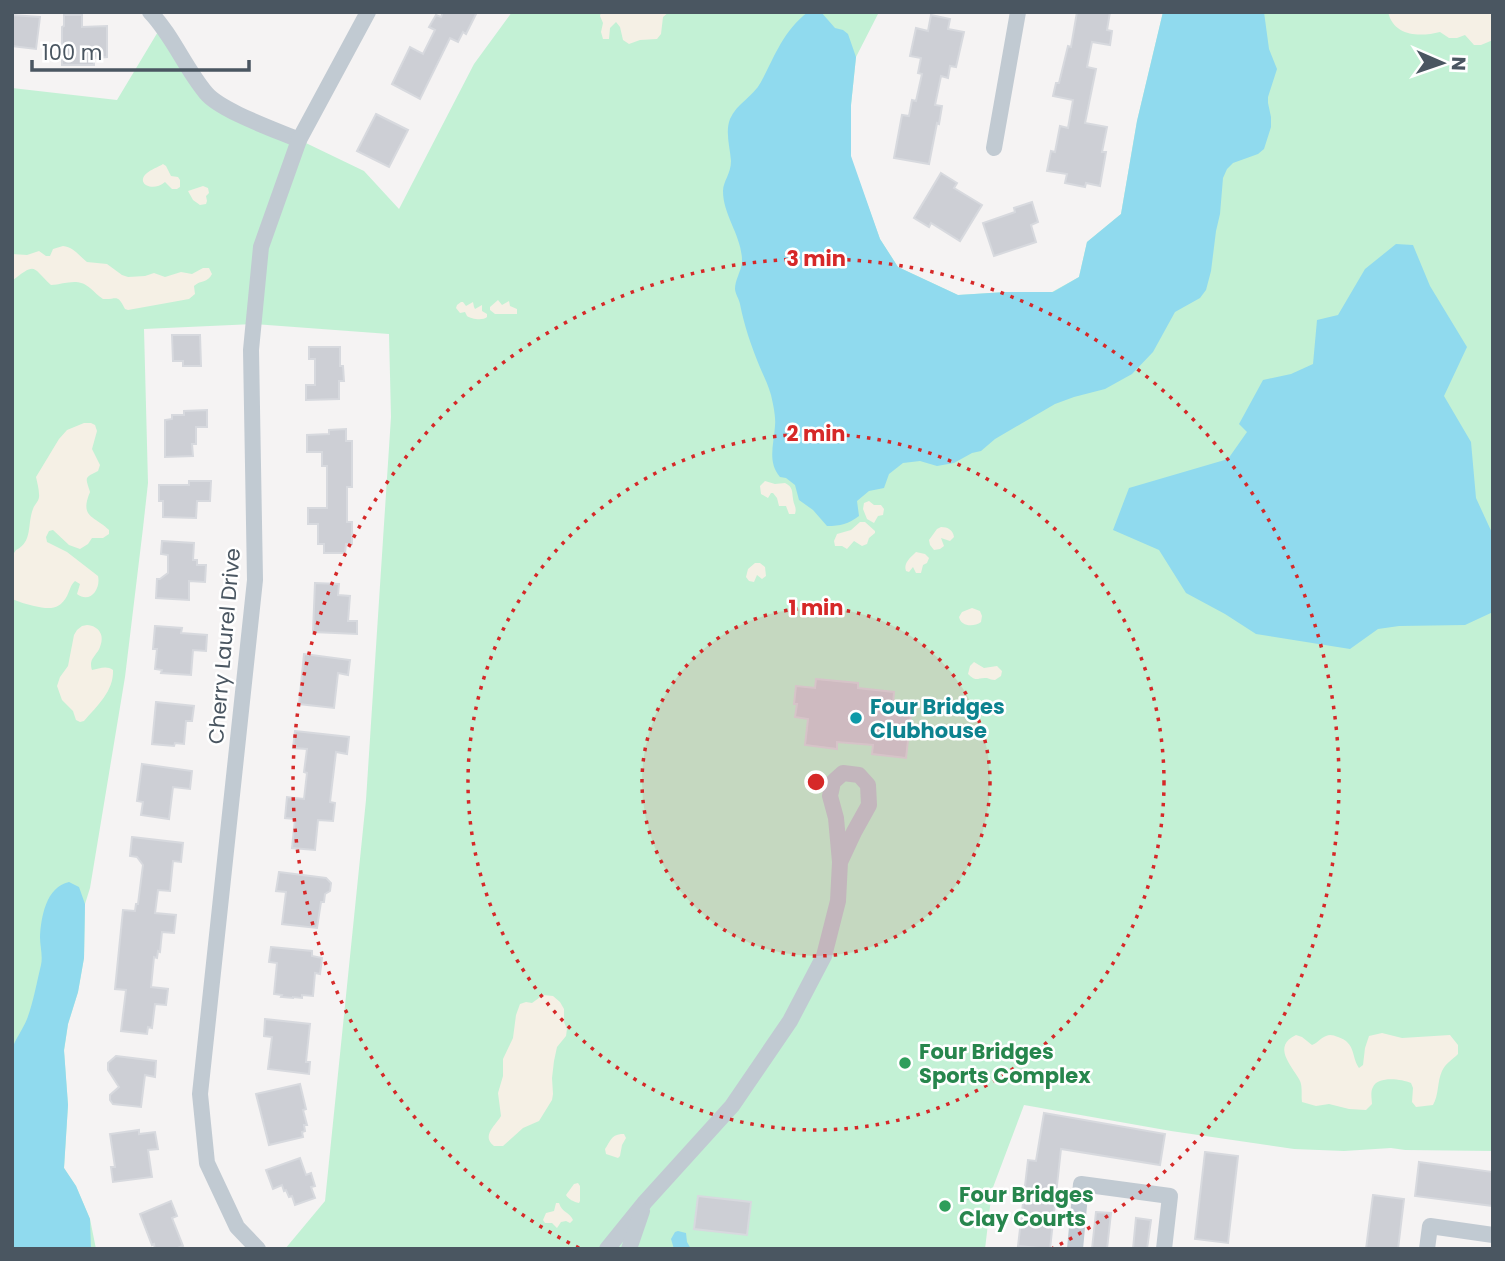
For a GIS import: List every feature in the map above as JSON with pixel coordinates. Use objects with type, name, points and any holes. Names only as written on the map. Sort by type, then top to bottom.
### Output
[{"type":"street","points":[[150,12],[162,25],[208,96],[234,113],[299,140]]},
{"type":"street","name":"Cherry Laurel Drive","points":[[258,1249],[237,1227],[207,1163],[200,1094],[255,580],[251,349],[261,247],[299,140],[368,12]]},
{"type":"street","points":[[994,148],[1018,12]]},
{"type":"street","points":[[607,1249],[645,1202],[732,1106],[790,1021],[824,956],[838,901],[840,862],[836,818],[830,796],[833,782],[843,773],[859,775],[868,785],[869,805],[840,862]]},
{"type":"street","points":[[1075,1249],[1081,1184],[1170,1196],[1164,1249]]},
{"type":"street","points":[[629,1249],[645,1202]]},
{"type":"street","points":[[1427,1249],[1430,1226],[1493,1235]]},
{"type":"green space","points":[[512,12],[879,12],[856,57],[850,156],[880,239],[898,267],[958,295],[1052,292],[1079,277],[1087,242],[1121,214],[1137,121],[1163,12],[1493,12],[1493,1151],[1294,1149],[1024,1105],[992,1190],[985,1249],[285,1249],[325,1201],[366,800],[391,417],[389,334],[254,324],[144,329],[148,483],[125,677],[90,888],[85,904],[84,958],[64,1051],[68,1105],[64,1168],[76,1186],[90,1219],[96,1249],[12,1249],[12,88],[117,100],[162,25],[208,96],[364,171],[399,209],[474,64]]},
{"type":"sand","points":[[601,12],[669,12],[663,17],[661,34],[657,39],[629,44],[623,40],[616,22],[610,28],[609,39],[603,39]]},
{"type":"sand","points":[[1388,12],[1493,12],[1493,40],[1474,45],[1465,35],[1449,38],[1440,32],[1409,33],[1396,26]]},
{"type":"sand","points":[[163,164],[171,176],[180,180],[180,187],[177,189],[172,189],[165,182],[155,187],[144,183],[147,173]]},
{"type":"sand","points":[[203,186],[208,188],[209,193],[206,196],[206,204],[200,205],[188,191]]},
{"type":"sand","points":[[63,246],[73,250],[87,262],[107,264],[128,277],[154,273],[165,277],[181,272],[192,274],[203,268],[209,268],[212,274],[194,286],[195,294],[189,299],[128,310],[118,299],[103,299],[81,283],[51,285],[34,269],[12,281],[12,254],[27,255],[39,251],[50,256],[53,249]]},
{"type":"sand","points":[[498,300],[502,305],[509,301],[510,306],[517,309],[517,314],[495,314],[490,307]]},
{"type":"sand","points":[[461,302],[466,306],[473,302],[475,309],[482,305],[482,311],[487,317],[474,319],[465,312],[460,313],[456,308]]},
{"type":"sand","points":[[84,423],[95,425],[97,431],[92,449],[100,465],[98,471],[87,479],[90,492],[87,512],[109,530],[109,534],[103,538],[92,538],[80,549],[69,545],[53,530],[49,531],[46,537],[47,542],[67,552],[98,576],[98,586],[94,594],[82,597],[77,594],[80,584],[75,581],[64,601],[53,608],[25,604],[12,599],[12,556],[27,537],[31,515],[39,496],[36,477],[67,430]]},
{"type":"sand","points":[[765,481],[785,483],[789,486],[796,508],[795,514],[789,514],[786,506],[779,506],[773,493],[768,498],[761,494],[760,486]]},
{"type":"sand","points":[[869,501],[874,505],[881,505],[884,509],[883,515],[878,516],[874,523],[867,519],[863,509],[864,503]]},
{"type":"sand","points":[[860,522],[865,522],[875,531],[867,544],[862,546],[854,541],[847,549],[835,546],[837,534],[851,530]]},
{"type":"sand","points":[[941,527],[950,529],[954,537],[950,541],[941,538],[944,546],[934,550],[929,540]]},
{"type":"sand","points":[[916,552],[929,558],[921,573],[916,573],[913,567],[909,572],[905,568]]},
{"type":"sand","points":[[755,563],[765,567],[766,576],[762,579],[757,575],[754,582],[746,577],[748,569]]},
{"type":"sand","points":[[972,608],[980,611],[981,622],[965,624],[959,617],[962,612]]},
{"type":"sand","points":[[82,626],[98,629],[102,639],[92,661],[92,670],[113,670],[113,678],[104,698],[84,721],[80,722],[62,700],[57,686],[68,666],[74,635]]},
{"type":"sand","points":[[974,662],[984,668],[997,666],[1002,671],[1001,676],[995,680],[973,678],[968,674]]},
{"type":"sand","points":[[543,995],[553,996],[560,1002],[564,1009],[567,1029],[566,1036],[557,1047],[554,1061],[552,1100],[539,1121],[523,1128],[503,1146],[494,1146],[489,1135],[501,1116],[498,1093],[503,1076],[503,1059],[513,1038],[516,1015],[520,1004],[532,1003]]},
{"type":"sand","points":[[1382,1033],[1402,1038],[1450,1035],[1458,1045],[1458,1054],[1442,1071],[1433,1105],[1416,1107],[1412,1102],[1411,1083],[1390,1079],[1380,1081],[1373,1087],[1372,1104],[1366,1110],[1329,1104],[1316,1106],[1302,1102],[1300,1081],[1284,1050],[1289,1039],[1296,1035],[1312,1045],[1327,1035],[1338,1037],[1348,1043],[1359,1068],[1363,1065],[1369,1036]]},
{"type":"sand","points":[[621,1134],[626,1138],[620,1156],[618,1158],[606,1154],[605,1149],[611,1139]]},
{"type":"sand","points":[[578,1183],[579,1203],[566,1195],[574,1184]]},
{"type":"sand","points":[[556,1203],[559,1203],[573,1220],[570,1223],[561,1222],[557,1228],[543,1220],[546,1213],[554,1211]]},
{"type":"water","points":[[808,12],[821,12],[835,28],[848,34],[856,57],[851,105],[851,156],[880,239],[898,267],[958,295],[1053,292],[1079,277],[1087,242],[1121,214],[1137,121],[1163,12],[1264,12],[1269,49],[1277,69],[1268,97],[1271,127],[1264,149],[1233,163],[1223,178],[1220,214],[1206,290],[1200,298],[1175,312],[1153,352],[1132,374],[1105,389],[1055,404],[995,439],[981,451],[954,463],[937,466],[920,461],[903,463],[889,474],[884,488],[869,491],[857,501],[859,516],[844,524],[832,526],[827,526],[813,510],[799,500],[795,485],[780,477],[774,465],[773,406],[735,291],[742,263],[741,253],[726,209],[723,191],[731,166],[728,134],[730,119],[758,87],[792,27]]},
{"type":"water","points":[[1396,244],[1413,245],[1430,286],[1467,347],[1444,396],[1471,442],[1476,498],[1493,535],[1493,612],[1465,625],[1378,629],[1350,649],[1256,634],[1186,593],[1159,550],[1113,530],[1129,488],[1228,459],[1247,432],[1239,424],[1263,380],[1291,374],[1313,364],[1317,320],[1338,315],[1365,269]]},
{"type":"water","points":[[69,882],[79,887],[85,904],[84,958],[64,1050],[68,1105],[64,1168],[76,1186],[90,1219],[91,1249],[12,1249],[12,1049],[27,1019],[35,992],[42,962],[40,937],[46,904],[55,890]]},
{"type":"water","points":[[678,1231],[686,1233],[691,1249],[674,1249],[671,1239]]},
{"type":"building","points":[[443,12],[477,12],[466,34],[463,32],[458,42],[450,38],[420,99],[392,84],[410,47],[423,54],[435,30],[429,27],[436,15],[441,17]]},
{"type":"building","points":[[1077,12],[1110,12],[1107,30],[1112,31],[1110,45],[1092,42],[1087,67],[1096,69],[1085,123],[1107,127],[1100,186],[1086,183],[1085,187],[1065,183],[1067,174],[1047,171],[1051,151],[1055,152],[1060,126],[1068,128],[1073,100],[1053,96],[1068,46],[1071,47]]},
{"type":"building","points":[[12,15],[40,17],[36,49],[12,46]]},
{"type":"building","points":[[64,15],[82,15],[82,27],[107,26],[107,57],[94,58],[94,65],[62,65]]},
{"type":"building","points":[[931,15],[950,19],[948,29],[964,32],[956,67],[950,66],[948,78],[941,76],[935,105],[942,106],[929,164],[894,158],[902,115],[909,116],[912,100],[916,101],[922,74],[918,73],[921,58],[910,56],[916,28],[928,31]]},
{"type":"building","points":[[376,114],[408,130],[389,167],[357,151]]},
{"type":"building","points":[[941,173],[957,183],[954,188],[982,205],[960,241],[931,223],[929,227],[914,218]]},
{"type":"building","points":[[1032,202],[1038,222],[1031,225],[1036,242],[994,256],[983,223],[1015,212],[1014,208]]},
{"type":"building","points":[[172,335],[200,335],[201,366],[183,366],[183,361],[173,361]]},
{"type":"building","points":[[309,347],[340,347],[340,366],[343,366],[344,381],[339,381],[339,399],[306,400],[306,385],[315,385],[315,359],[309,359]]},
{"type":"building","points":[[207,410],[207,427],[196,427],[196,444],[192,444],[193,456],[165,457],[165,420],[172,419],[172,415],[184,415],[184,411]]},
{"type":"building","points":[[346,429],[346,441],[352,441],[352,487],[347,487],[347,522],[352,522],[352,544],[346,544],[345,553],[324,553],[324,544],[318,544],[318,524],[308,524],[308,508],[327,508],[327,466],[322,466],[322,452],[307,452],[307,435],[329,434],[329,430]]},
{"type":"building","points":[[189,481],[211,481],[210,501],[197,501],[196,518],[163,517],[159,485],[189,485]]},
{"type":"building","points":[[162,541],[194,543],[193,560],[197,560],[197,565],[206,565],[205,582],[189,581],[189,600],[156,598],[157,579],[168,573],[168,555],[161,554]]},
{"type":"building","points":[[315,583],[339,584],[338,595],[350,596],[348,621],[357,621],[357,634],[313,632]]},
{"type":"building","points":[[155,626],[182,628],[181,633],[207,635],[206,651],[193,650],[191,675],[161,673],[162,670],[155,669]]},
{"type":"building","points":[[304,654],[350,660],[348,675],[338,673],[334,708],[299,704]]},
{"type":"building","name":"Four Bridges Clubhouse","points":[[816,679],[858,683],[858,688],[894,692],[893,704],[907,706],[907,713],[911,714],[906,758],[872,754],[873,745],[837,742],[837,749],[805,745],[808,719],[795,717],[796,686],[815,688]]},
{"type":"building","points":[[156,702],[194,706],[192,721],[186,721],[184,744],[152,744]]},
{"type":"building","points":[[295,731],[349,737],[347,754],[336,752],[330,802],[335,803],[333,821],[318,820],[315,850],[292,848],[295,819],[285,818],[287,797],[304,799],[307,773],[304,772],[307,749],[293,748]]},
{"type":"building","points":[[142,764],[192,771],[190,789],[173,787],[169,819],[141,815],[143,802],[137,801]]},
{"type":"building","points":[[132,837],[183,843],[181,862],[173,861],[170,891],[158,890],[155,913],[176,915],[174,933],[162,932],[160,952],[158,951],[157,958],[154,957],[151,987],[168,989],[166,1005],[155,1004],[152,1028],[148,1027],[147,1034],[121,1031],[126,990],[115,989],[123,910],[135,911],[143,865],[137,857],[130,856]]},
{"type":"building","points":[[279,872],[326,878],[331,883],[330,891],[325,894],[324,902],[321,902],[317,928],[282,924],[286,892],[276,891]]},
{"type":"building","points":[[271,947],[312,951],[312,956],[322,958],[320,974],[315,973],[313,996],[293,998],[274,994],[277,963],[269,962]]},
{"type":"building","points":[[265,1019],[310,1024],[306,1062],[310,1062],[309,1074],[268,1069],[272,1037],[264,1036]]},
{"type":"building","points":[[116,1056],[156,1061],[155,1077],[145,1075],[141,1107],[113,1104],[110,1100],[110,1095],[119,1087],[108,1070],[108,1063]]},
{"type":"building","points":[[300,1084],[307,1125],[304,1125],[303,1137],[269,1145],[256,1094]]},
{"type":"building","points":[[1044,1113],[1165,1134],[1160,1165],[1061,1149],[1050,1249],[1018,1246],[1028,1160],[1036,1161]]},
{"type":"building","points":[[139,1130],[139,1134],[155,1132],[158,1149],[148,1150],[152,1177],[113,1182],[111,1167],[115,1167],[110,1134]]},
{"type":"building","points":[[1205,1152],[1238,1156],[1228,1243],[1195,1239]]},
{"type":"building","points":[[300,1158],[306,1175],[311,1173],[315,1186],[311,1187],[315,1198],[295,1205],[292,1196],[289,1197],[282,1185],[273,1189],[266,1170]]},
{"type":"building","points":[[1419,1162],[1493,1172],[1493,1206],[1415,1196]]},
{"type":"building","points":[[1373,1195],[1404,1199],[1398,1249],[1366,1249]]},
{"type":"building","points":[[698,1196],[751,1202],[747,1235],[694,1229]]},
{"type":"building","points":[[171,1201],[177,1216],[172,1218],[183,1246],[175,1249],[155,1249],[140,1214]]},
{"type":"building","points":[[1096,1212],[1111,1213],[1107,1249],[1092,1249]]},
{"type":"building","points":[[1136,1218],[1151,1220],[1147,1249],[1133,1249]]},
{"type":"place","name":"Four Bridges Clubhouse","points":[[856,718]]},
{"type":"place","name":"Four Bridges Sports Complex","points":[[905,1063]]},
{"type":"place","name":"Four Bridges Clay Courts","points":[[945,1206]]}]
